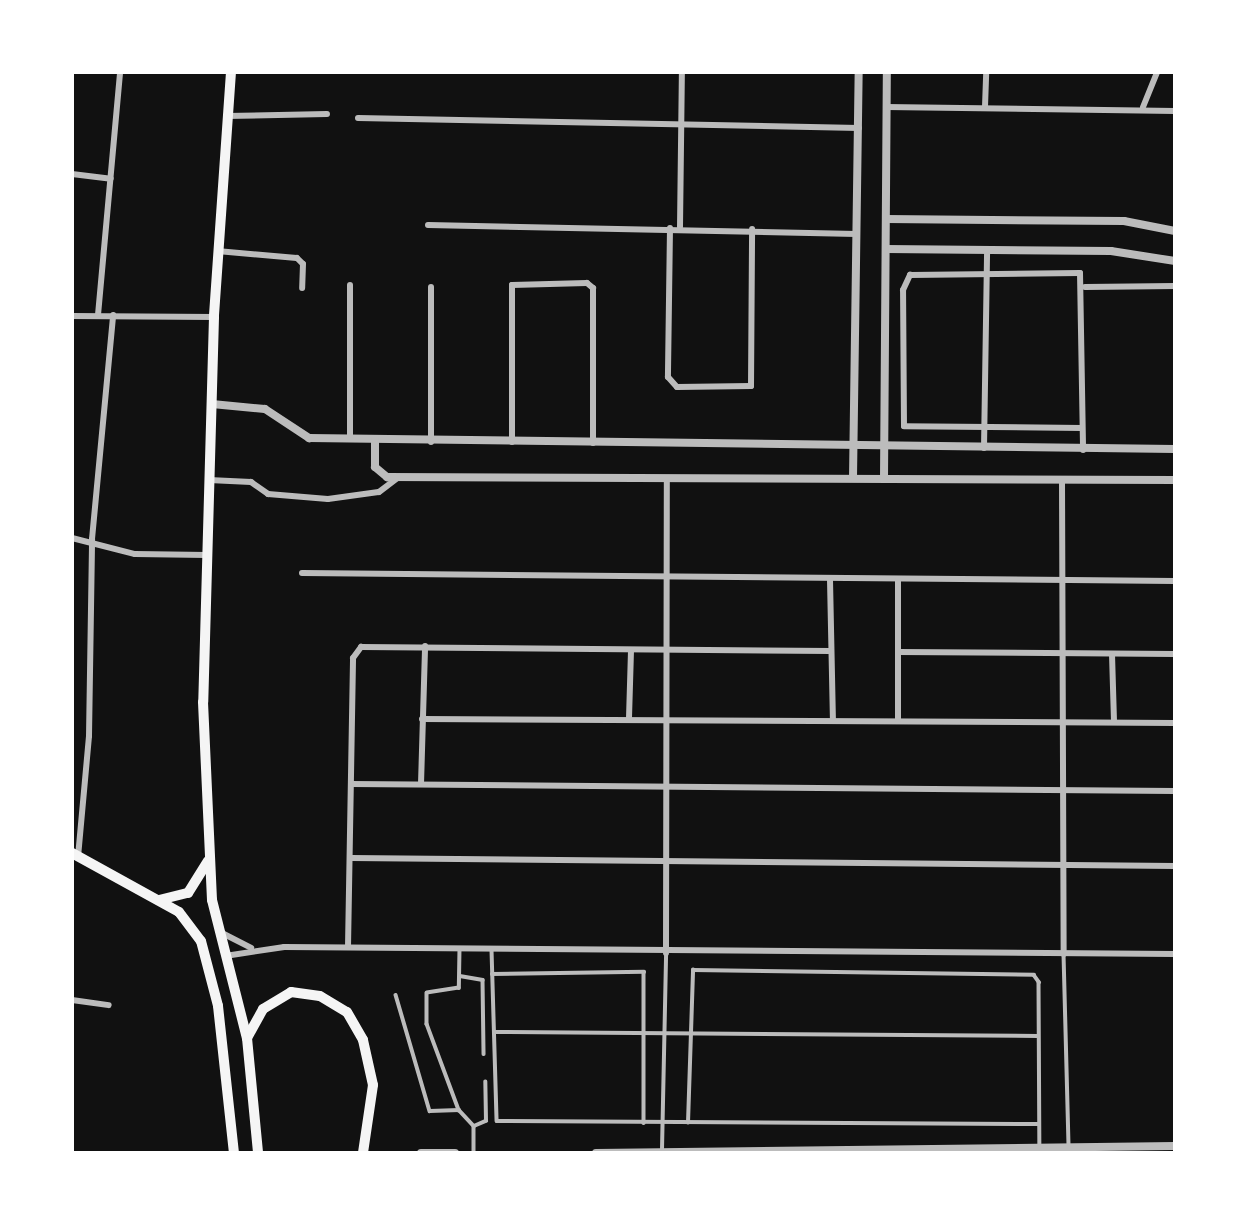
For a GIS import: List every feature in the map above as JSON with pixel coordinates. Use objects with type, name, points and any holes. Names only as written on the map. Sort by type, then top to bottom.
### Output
[{"type":"main road","points":[[231,72],[214,317],[203,702],[210,843],[218,931],[247,1038],[258,1153]]},
{"type":"main road","points":[[159,900],[193,889],[210,843]]},
{"type":"main road","points":[[75,855],[159,900],[191,925],[208,962],[234,1153]]},
{"type":"main road","points":[[247,1038],[263,1009],[290,992],[320,996],[347,1012],[363,1040],[373,1085],[363,1153]]},
{"type":"street","points":[[98,315],[120,72]]},
{"type":"street","points":[[680,227],[682,72]]},
{"type":"street","points":[[853,478],[859,72]]},
{"type":"street","points":[[884,479],[887,72]]},
{"type":"street","points":[[985,107],[986,72]]},
{"type":"street","points":[[1143,107],[1157,72]]},
{"type":"street","points":[[887,107],[1143,107],[1175,111]]},
{"type":"street","points":[[226,116],[327,114]]},
{"type":"street","points":[[358,118],[859,128]]},
{"type":"street","points":[[72,174],[111,179]]},
{"type":"street","points":[[886,219],[1124,222],[1175,231]]},
{"type":"street","points":[[428,225],[680,227],[857,234]]},
{"type":"street","points":[[670,228],[671,384],[744,387],[753,380],[752,229]]},
{"type":"street","points":[[984,450],[987,248]]},
{"type":"street","points":[[886,249],[1111,251],[1175,261]]},
{"type":"street","points":[[217,251],[297,258],[303,264],[302,288]]},
{"type":"street","points":[[1082,428],[906,428],[902,392],[907,278],[917,272],[1073,271],[1085,287],[1083,450]]},
{"type":"street","points":[[512,442],[511,288],[592,284],[593,443]]},
{"type":"street","points":[[350,285],[350,439]]},
{"type":"street","points":[[1085,287],[1175,286]]},
{"type":"street","points":[[431,287],[431,442]]},
{"type":"street","points":[[75,855],[89,736],[92,539],[114,315]]},
{"type":"street","points":[[72,316],[214,317]]},
{"type":"street","points":[[212,404],[265,409],[300,437],[431,442],[853,445],[984,450],[1175,449]]},
{"type":"street","points":[[375,440],[379,474],[399,477],[1175,481]]},
{"type":"street","points":[[209,480],[251,482],[268,494],[328,499],[379,492],[399,477]]},
{"type":"street","points":[[666,953],[669,651],[667,480]]},
{"type":"street","points":[[1062,480],[1060,654],[1064,954]]},
{"type":"street","points":[[72,538],[92,539],[135,554],[207,555]]},
{"type":"street","points":[[302,573],[668,579],[1175,581]]},
{"type":"street","points":[[898,579],[898,721]]},
{"type":"street","points":[[830,580],[833,719]]},
{"type":"street","points":[[421,784],[425,646]]},
{"type":"street","points":[[348,947],[353,657],[361,647],[831,651]]},
{"type":"street","points":[[629,719],[631,650]]},
{"type":"street","points":[[898,652],[1175,654]]},
{"type":"street","points":[[1112,654],[1114,722]]},
{"type":"street","points":[[422,719],[667,718],[1175,723]]},
{"type":"street","points":[[351,784],[1175,791]]},
{"type":"street","points":[[351,858],[1175,866]]},
{"type":"street","points":[[218,931],[251,948]]},
{"type":"street","points":[[225,956],[251,948],[348,947],[666,953],[1175,954]]},
{"type":"street","points":[[72,1000],[109,1005]]},
{"type":"street","points":[[596,1153],[662,1150],[1175,1146]]},
{"type":"street","points":[[421,1153],[455,1153]]},
{"type":"lane","points":[[460,949],[457,990],[431,991],[426,997],[428,1026],[459,1111],[474,1126],[474,1153]]},
{"type":"lane","points":[[492,950],[497,1121],[1039,1124]]},
{"type":"lane","points":[[662,1150],[666,953]]},
{"type":"lane","points":[[1064,954],[1070,1147]]},
{"type":"lane","points":[[688,1123],[690,974],[698,969],[1034,975],[1040,1148]]},
{"type":"lane","points":[[492,974],[644,972],[644,1123]]},
{"type":"lane","points":[[460,976],[483,980],[484,1054]]},
{"type":"lane","points":[[396,995],[430,1111],[459,1111]]},
{"type":"lane","points":[[494,1032],[663,1030],[1038,1036]]},
{"type":"lane","points":[[474,1126],[486,1122],[485,1082]]}]
